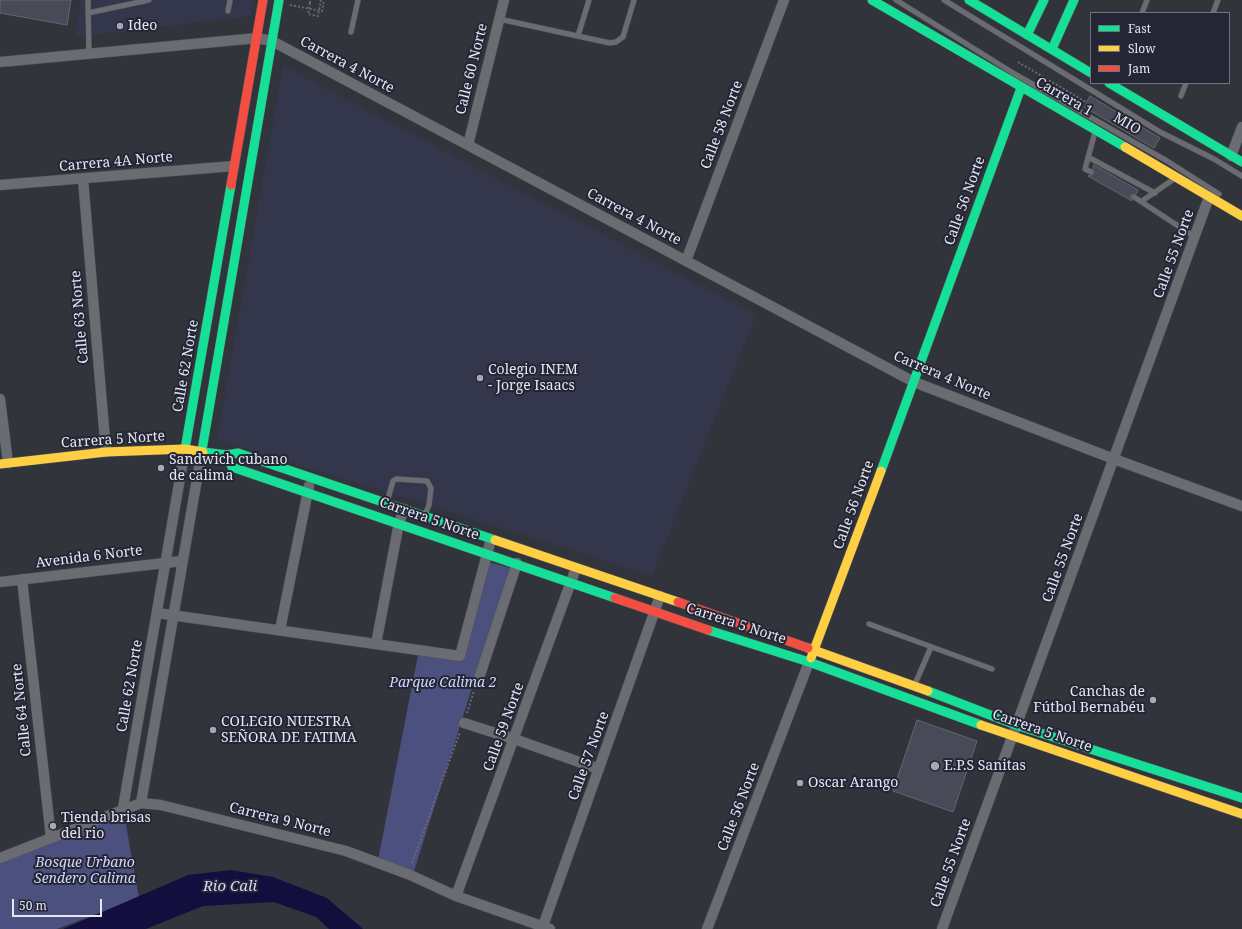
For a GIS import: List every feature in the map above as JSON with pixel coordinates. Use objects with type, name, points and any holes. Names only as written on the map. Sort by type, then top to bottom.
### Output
[{"type":"street","name":"Calle 62 Norte","points":[[123,808],[263,0]]},
{"type":"street","points":[[141,802],[279,0]]},
{"type":"street","name":"Calle 60 Norte","points":[[468,145],[504,0]]},
{"type":"street","name":"Calle 58 Norte","points":[[686,261],[784,0]]},
{"type":"street","name":"Carrera 1","points":[[872,0],[1242,216]]},
{"type":"street","points":[[969,0],[1090,72]]},
{"type":"street","points":[[1027,35],[1044,0]]},
{"type":"street","points":[[1052,50],[1074,0]]},
{"type":"street","name":"Carrera 4 Norte","points":[[0,62],[256,38],[272,41],[914,382],[1114,460],[1242,506]]},
{"type":"street","points":[[1110,84],[1242,162]]},
{"type":"street","name":"Calle 56 Norte","points":[[707,929],[814,650],[914,382],[1021,88]]},
{"type":"street","points":[[1231,156],[1242,127]]},
{"type":"street","name":"Carrera 4A Norte","points":[[0,186],[234,166]]},
{"type":"street","name":"Calle 63 Norte","points":[[83,178],[106,452]]},
{"type":"street","name":"Calle 55 Norte","points":[[942,929],[1209,197]]},
{"type":"street","points":[[0,399],[4,463]]},
{"type":"street","name":"Carrera 5 Norte","points":[[4,463],[106,452],[185,449],[202,450],[227,455],[238,453],[311,476],[660,596],[914,685],[1016,725],[1242,798]]},
{"type":"street","name":"Carrera 5 Norte","points":[[227,455],[232,467],[517,563],[656,613],[809,662],[1012,736],[1242,814]]},
{"type":"street","points":[[280,630],[311,476]]},
{"type":"street","points":[[376,644],[399,523],[404,509]]},
{"type":"street","points":[[157,613],[460,656],[491,539]]},
{"type":"street","name":"Avenida 6 Norte","points":[[0,582],[182,560]]},
{"type":"street","points":[[478,681],[517,563]]},
{"type":"street","name":"Calle 59 Norte","points":[[456,896],[576,568]]},
{"type":"street","name":"Calle 64 Norte","points":[[22,579],[51,838]]},
{"type":"street","name":"Calle 57 Norte","points":[[547,928],[599,770],[656,613],[660,596]]},
{"type":"street","points":[[464,723],[514,739],[599,770]]},
{"type":"street","name":"Carrera 9 Norte","points":[[0,858],[141,802],[168,807],[338,849],[408,874],[456,896],[547,928]]},
{"type":"lane","points":[[88,0],[89,53]]},
{"type":"lane","points":[[88,13],[149,0]]},
{"type":"lane","points":[[228,11],[230,0]]},
{"type":"lane","points":[[351,32],[358,0]]},
{"type":"lane","points":[[578,36],[588,0]]},
{"type":"lane","points":[[499,19],[610,43],[616,42],[623,37],[634,0]]},
{"type":"lane","name":"MIO","points":[[896,0],[1013,73],[1167,161],[1226,198]]},
{"type":"lane","name":"MIO","points":[[944,0],[1160,132],[1214,159],[1242,176]]},
{"type":"lane","points":[[1142,12],[1147,0]]},
{"type":"lane","points":[[1213,12],[1218,0]]},
{"type":"lane","points":[[1180,96],[1186,84]]},
{"type":"lane","points":[[1090,172],[1085,169],[1095,131]]},
{"type":"lane","points":[[1088,157],[1155,193]]},
{"type":"lane","points":[[1142,201],[1176,178]]},
{"type":"lane","points":[[1134,197],[1195,237]]},
{"type":"lane","points":[[387,503],[391,487],[396,479],[427,481],[431,488],[430,505],[425,516]]},
{"type":"lane","points":[[869,624],[992,669]]},
{"type":"lane","points":[[914,685],[931,647]]},
{"type":"path","points":[[310,1],[308,14],[318,16],[322,0]]},
{"type":"path","points":[[288,5],[322,11],[322,0]]},
{"type":"path","points":[[1018,62],[1086,102]]},
{"type":"path","points":[[408,874],[478,681]]},
{"type":"shaded area","name":"Ideo","points":[[81,0],[253,0],[250,16],[75,37]]},
{"type":"shaded area","name":"Colegio INEM - Jorge Isaacs","points":[[283,66],[756,315],[652,576],[429,505],[217,440]]},
{"type":"green space","name":"Parque Calima 2","points":[[485,561],[510,568],[414,871],[378,860],[419,650],[460,656]]},
{"type":"green space","name":"Bosque Urbano Sendero Calima","points":[[123,808],[139,898],[57,929],[0,929],[0,858]]},
{"type":"water","name":"Rio Cali","points":[[231,870],[273,877],[327,898],[363,929],[329,929],[316,917],[274,902],[203,906],[146,929],[63,929],[188,875]]},
{"type":"building","points":[[0,0],[71,0],[67,25],[0,13]]},
{"type":"building","points":[[1090,96],[1160,138],[1154,148],[1084,107]]},
{"type":"building","points":[[1094,165],[1138,190],[1136,194],[1130,195],[1132,201],[1088,176],[1094,174]]},
{"type":"building","name":"E.P.S Sanitas","points":[[917,720],[977,741],[953,812],[893,791]]},
{"type":"traffic: fast","points":[[202,450],[279,0]]},
{"type":"traffic: fast","points":[[872,0],[1125,147]]},
{"type":"traffic: fast","points":[[969,0],[1090,72]]},
{"type":"traffic: fast","points":[[1027,35],[1044,0]]},
{"type":"traffic: fast","points":[[1052,49],[1074,0]]},
{"type":"traffic: fast","points":[[1111,84],[1242,162]]},
{"type":"traffic: fast","points":[[881,471],[1021,88]]},
{"type":"traffic: fast","points":[[185,449],[231,185]]},
{"type":"traffic: fast","points":[[203,452],[227,455],[238,453],[495,540]]},
{"type":"traffic: fast","points":[[227,455],[232,467],[615,598]]},
{"type":"traffic: fast","points":[[708,630],[809,662],[981,725]]},
{"type":"traffic: fast","points":[[928,691],[1016,725],[1242,798]]},
{"type":"traffic: slow","points":[[1125,147],[1242,216]]},
{"type":"traffic: slow","points":[[0,464],[106,452],[185,449],[203,452]]},
{"type":"traffic: slow","points":[[811,658],[881,471]]},
{"type":"traffic: slow","points":[[495,540],[678,602]]},
{"type":"traffic: slow","points":[[808,648],[928,691]]},
{"type":"traffic: slow","points":[[981,725],[1242,814]]},
{"type":"traffic: jam","points":[[231,185],[263,0]]},
{"type":"traffic: jam","points":[[615,598],[708,630]]},
{"type":"traffic: jam","points":[[678,602],[808,648]]},
{"type":"place","name":"Ideo","points":[[120,26]]},
{"type":"place","name":"Colegio INEM - Jorge Isaacs","points":[[480,378]]},
{"type":"place","name":"Sandwich cubano de calima","points":[[161,468]]},
{"type":"place","name":"Canchas de Fútbol Bernabéu","points":[[1153,700]]},
{"type":"place","name":"COLEGIO NUESTRA SEÑORA DE FATIMA","points":[[213,730]]},
{"type":"place","name":"E.P.S Sanitas","points":[[935,766]]},
{"type":"place","name":"Oscar Arango","points":[[800,783]]},
{"type":"place","name":"Tienda brisas del rio","points":[[53,826]]}]
